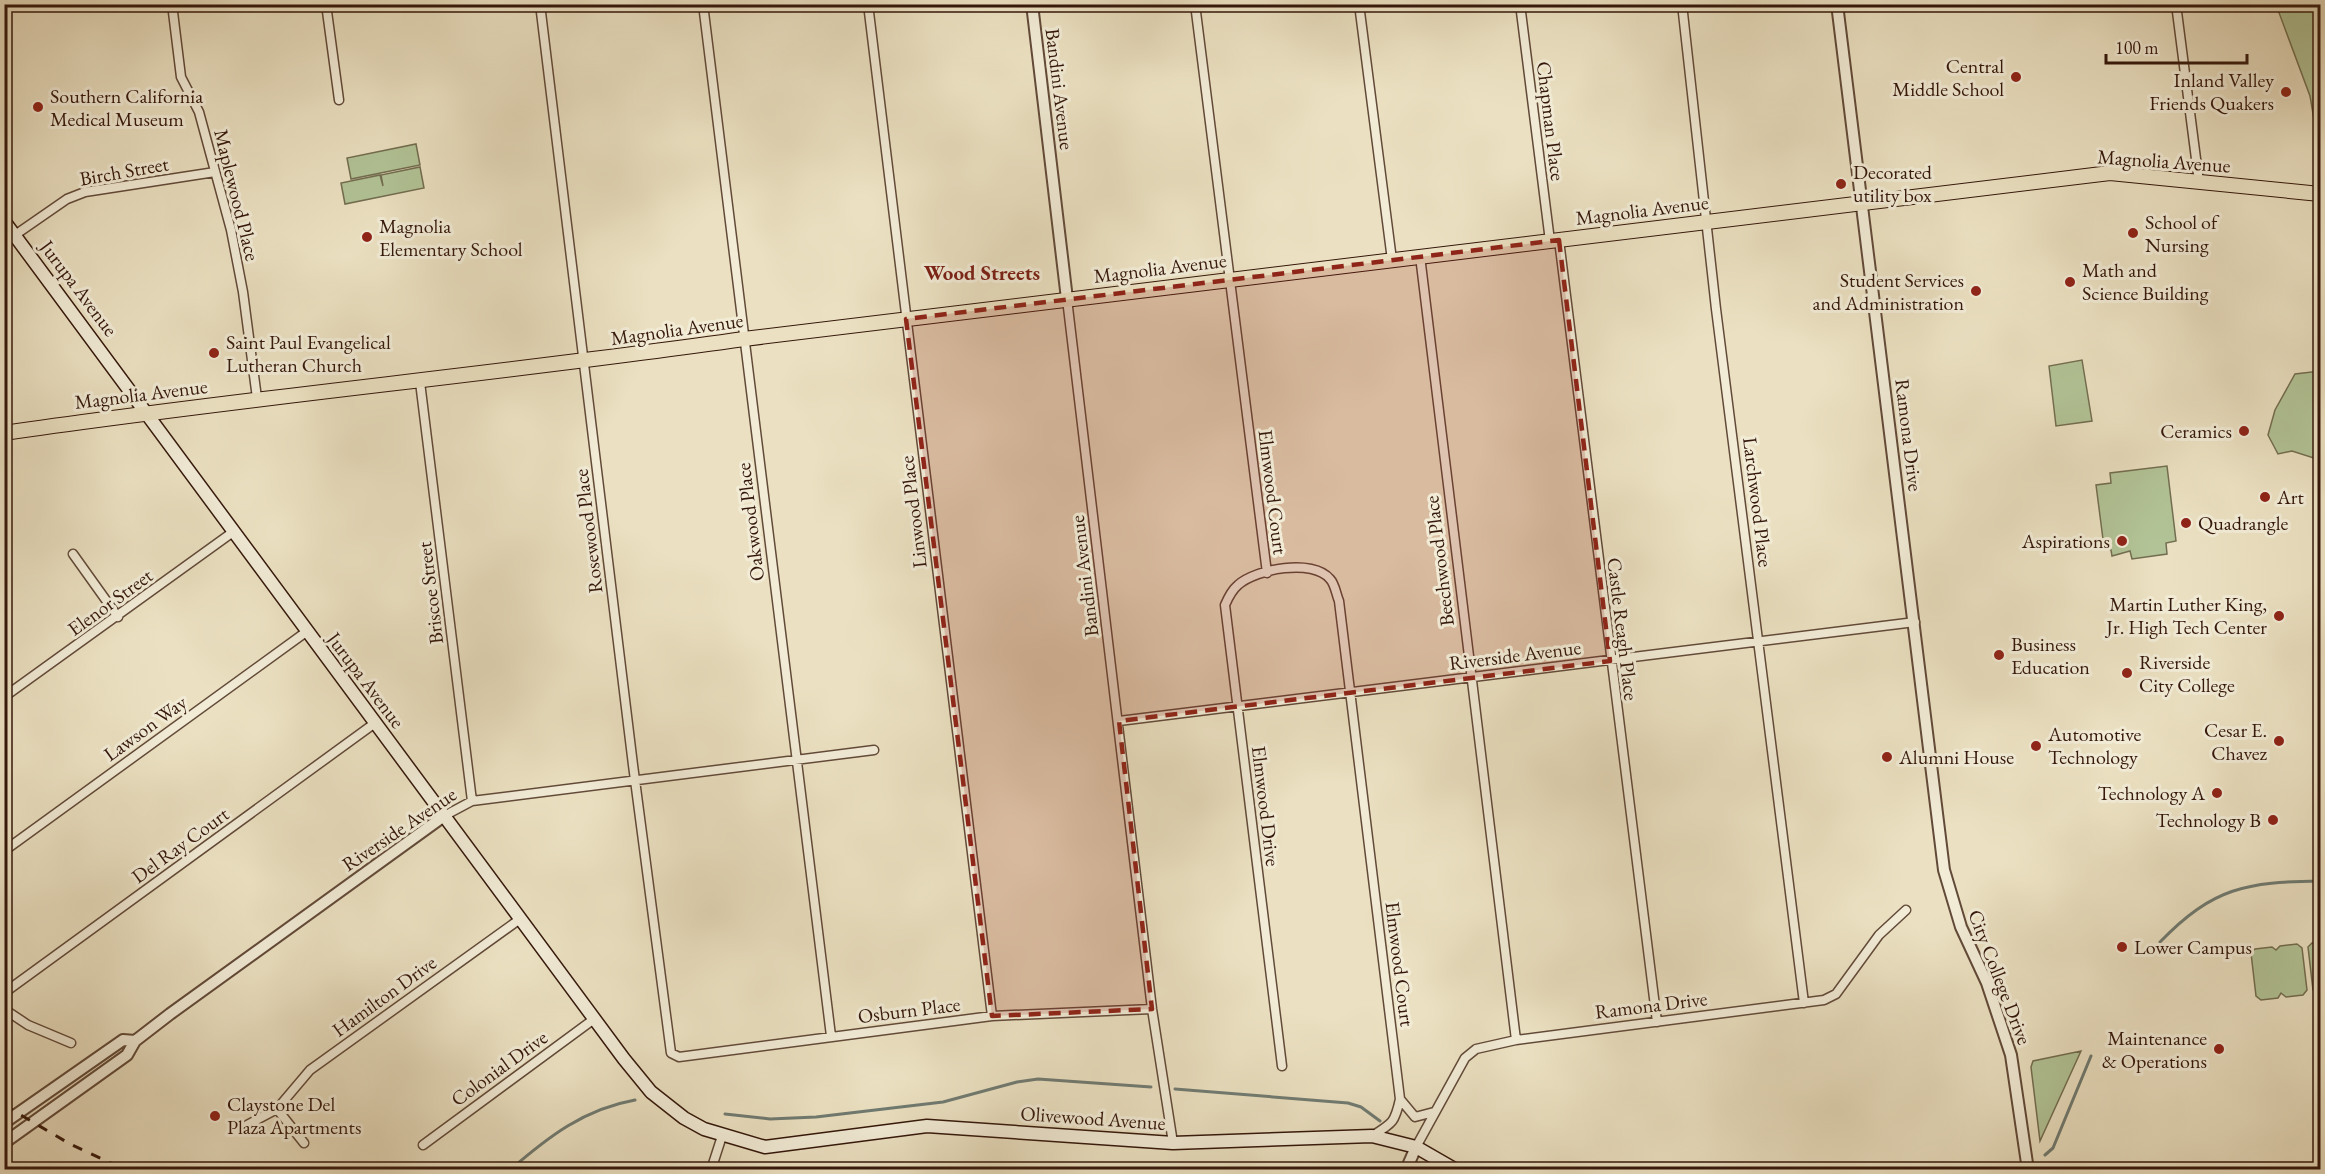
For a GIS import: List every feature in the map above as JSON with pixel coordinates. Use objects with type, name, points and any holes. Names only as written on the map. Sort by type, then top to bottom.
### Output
[{"type":"main road","name":"Magnolia Avenue","points":[[4,433],[147,412],[584,362],[744,339],[2110,173],[2320,194]]},
{"type":"main road","name":"Jurupa Avenue","points":[[4,221],[147,412],[306,632],[643,1083],[662,1102],[684,1118],[723,1136]]},
{"type":"main road","name":"Olivewood Avenue","points":[[723,1136],[765,1148],[927,1126],[1173,1143],[1372,1136],[1416,1147],[1456,1170]]},
{"type":"street","name":"Maplewood Place","points":[[172,4],[182,77],[199,112],[243,292],[257,399]]},
{"type":"street","points":[[339,100],[327,5],[344,4]]},
{"type":"street","name":"Rosewood Place","points":[[540,4],[635,781],[671,1053]]},
{"type":"street","name":"Oakwood Place","points":[[703,4],[831,1036]]},
{"type":"street","name":"Linwood Place","points":[[868,4],[992,1016]]},
{"type":"street","name":"Bandini Avenue","points":[[1032,4],[1152,1009],[1173,1143]]},
{"type":"street","name":"Elmwood Court","points":[[1195,4],[1267,573],[1304,566],[1320,571],[1331,580],[1339,601],[1400,1099]]},
{"type":"street","points":[[1359,4],[1392,260]]},
{"type":"street","name":"Chapman Place","points":[[1520,4],[1555,240]]},
{"type":"street","name":"Larchwood Place","points":[[1682,4],[1716,309],[1804,1003]]},
{"type":"street","name":"Ramona Drive","points":[[1837,4],[1944,870]]},
{"type":"street","points":[[2176,4],[2199,182]]},
{"type":"street","name":"Birch Street","points":[[15,236],[67,199],[86,192],[215,172]]},
{"type":"street","name":"Castle Reagh Place","points":[[1555,240],[1657,1022]]},
{"type":"street","name":"Beechwood Place","points":[[1420,256],[1516,1040]]},
{"type":"street","name":"Briscoe Street","points":[[420,381],[472,801]]},
{"type":"street","name":"Elenor Street","points":[[4,697],[233,531]]},
{"type":"street","points":[[73,554],[118,616]]},
{"type":"street","name":"Elmwood Drive","points":[[1267,573],[1252,576],[1239,584],[1225,605],[1282,1066]]},
{"type":"street","name":"Riverside Avenue","points":[[1119,720],[1237,708],[1914,622]]},
{"type":"street","name":"Lawson Way","points":[[4,851],[306,632]]},
{"type":"street","name":"Del Ray Court","points":[[4,993],[375,723]]},
{"type":"street","name":"Riverside Avenue","points":[[4,1143],[127,1055],[135,1041],[444,816],[472,801],[874,750]]},
{"type":"street","name":"City College Drive","points":[[1944,870],[1961,927],[1987,983],[2009,1048],[2018,1092],[2028,1170]]},
{"type":"street","name":"Ramona Drive","points":[[1416,1147],[1469,1054],[1486,1045],[1824,1000],[1836,994],[1879,935],[1906,910]]},
{"type":"street","name":"Hamilton Drive","points":[[247,1125],[277,1109],[309,1070],[520,919]]},
{"type":"street","points":[[4,1009],[28,1025],[71,1044]]},
{"type":"street","name":"Osburn Place","points":[[671,1053],[679,1056],[992,1016],[1152,1009]]},
{"type":"street","name":"Colonial Drive","points":[[423,1145],[594,1019]]},
{"type":"street","name":"Riverside Avenue","points":[[4,1124],[123,1040],[135,1041]]},
{"type":"street","points":[[1400,1099],[1415,1117],[1434,1112]]},
{"type":"street","points":[[1372,1136],[1392,1124],[1397,1117],[1400,1099]]},
{"type":"street","points":[[277,1109],[304,1143]]},
{"type":"street","points":[[711,1170],[723,1136]]},
{"type":"street","points":[[1406,1170],[1416,1147]]},
{"type":"highlighted area","points":[[1559,240],[1610,661],[1119,721],[1152,1009],[992,1016],[906,319]]},
{"type":"green space","points":[[2320,5],[2320,154],[2310,96],[2278,10]]},
{"type":"green space","points":[[416,144],[420,165],[351,179],[347,158]]},
{"type":"green space","points":[[420,167],[424,188],[345,204],[341,183],[380,175],[383,186],[381,175]]},
{"type":"green space","points":[[2082,360],[2092,421],[2056,426],[2049,366]]},
{"type":"green space","points":[[2320,371],[2320,460],[2292,451],[2278,454],[2268,435],[2275,410],[2295,374]]},
{"type":"green space","points":[[2167,466],[2176,541],[2166,543],[2167,554],[2132,559],[2130,551],[2112,556],[2111,550],[2104,547],[2096,485],[2111,483],[2110,473]]},
{"type":"green space","points":[[2320,942],[2320,993],[2318,994],[2313,990],[2308,947],[2312,943]]},
{"type":"green space","points":[[2297,944],[2302,948],[2307,990],[2303,995],[2286,997],[2281,993],[2278,998],[2261,1000],[2256,996],[2251,953],[2255,949],[2272,947],[2276,950],[2280,946]]},
{"type":"green space","points":[[2081,1051],[2040,1141],[2031,1067],[2033,1061]]},
{"type":"waterway","points":[[2160,942],[2197,909],[2232,891],[2272,883],[2320,881]]},
{"type":"waterway","points":[[2045,1155],[2053,1148],[2091,1056]]},
{"type":"waterway","points":[[725,1114],[770,1119],[816,1117],[943,1102],[1017,1082],[1038,1079],[1151,1087]]},
{"type":"waterway","points":[[1175,1089],[1348,1103],[1361,1107],[1380,1121]]},
{"type":"waterway","points":[[510,1170],[538,1146],[583,1117],[635,1100]]},
{"type":"railway","points":[[4,1105],[70,1144],[126,1170]]},
{"type":"place","name":"Central Middle School","points":[[2016,77]]},
{"type":"place","name":"Inland Valley Friends Quakers","points":[[2286,92]]},
{"type":"place","name":"Southern California Medical Museum","points":[[38,107]]},
{"type":"place","name":"Decorated utility box","points":[[1841,184]]},
{"type":"place","name":"School of Nursing","points":[[2133,233]]},
{"type":"place","name":"Magnolia Elementary School","points":[[367,237]]},
{"type":"place","name":"Math and Science Building","points":[[2070,282]]},
{"type":"place","name":"Student Services and Administration","points":[[1976,291]]},
{"type":"place","name":"Saint Paul Evangelical Lutheran Church","points":[[214,353]]},
{"type":"place","name":"Ceramics","points":[[2244,431]]},
{"type":"place","name":"Art","points":[[2265,497]]},
{"type":"place","name":"Quadrangle","points":[[2186,523]]},
{"type":"place","name":"Aspirations","points":[[2122,541]]},
{"type":"place","name":"Martin Luther King, Jr. High Tech Center","points":[[2279,616]]},
{"type":"place","name":"Business Education","points":[[1999,655]]},
{"type":"place","name":"Riverside City College","points":[[2127,673]]},
{"type":"place","name":"Cesar E. Chavez","points":[[2279,741]]},
{"type":"place","name":"Automotive Technology","points":[[2036,746]]},
{"type":"place","name":"Alumni House","points":[[1887,757]]},
{"type":"place","name":"Technology A","points":[[2217,793]]},
{"type":"place","name":"Technology B","points":[[2273,820]]},
{"type":"place","name":"Lower Campus","points":[[2122,947]]},
{"type":"place","name":"Maintenance & Operations","points":[[2219,1049]]},
{"type":"place","name":"Claystone Del Plaza Apartments","points":[[215,1116]]},
{"type":"district","name":"Wood Streets","points":[[982,272]]}]
